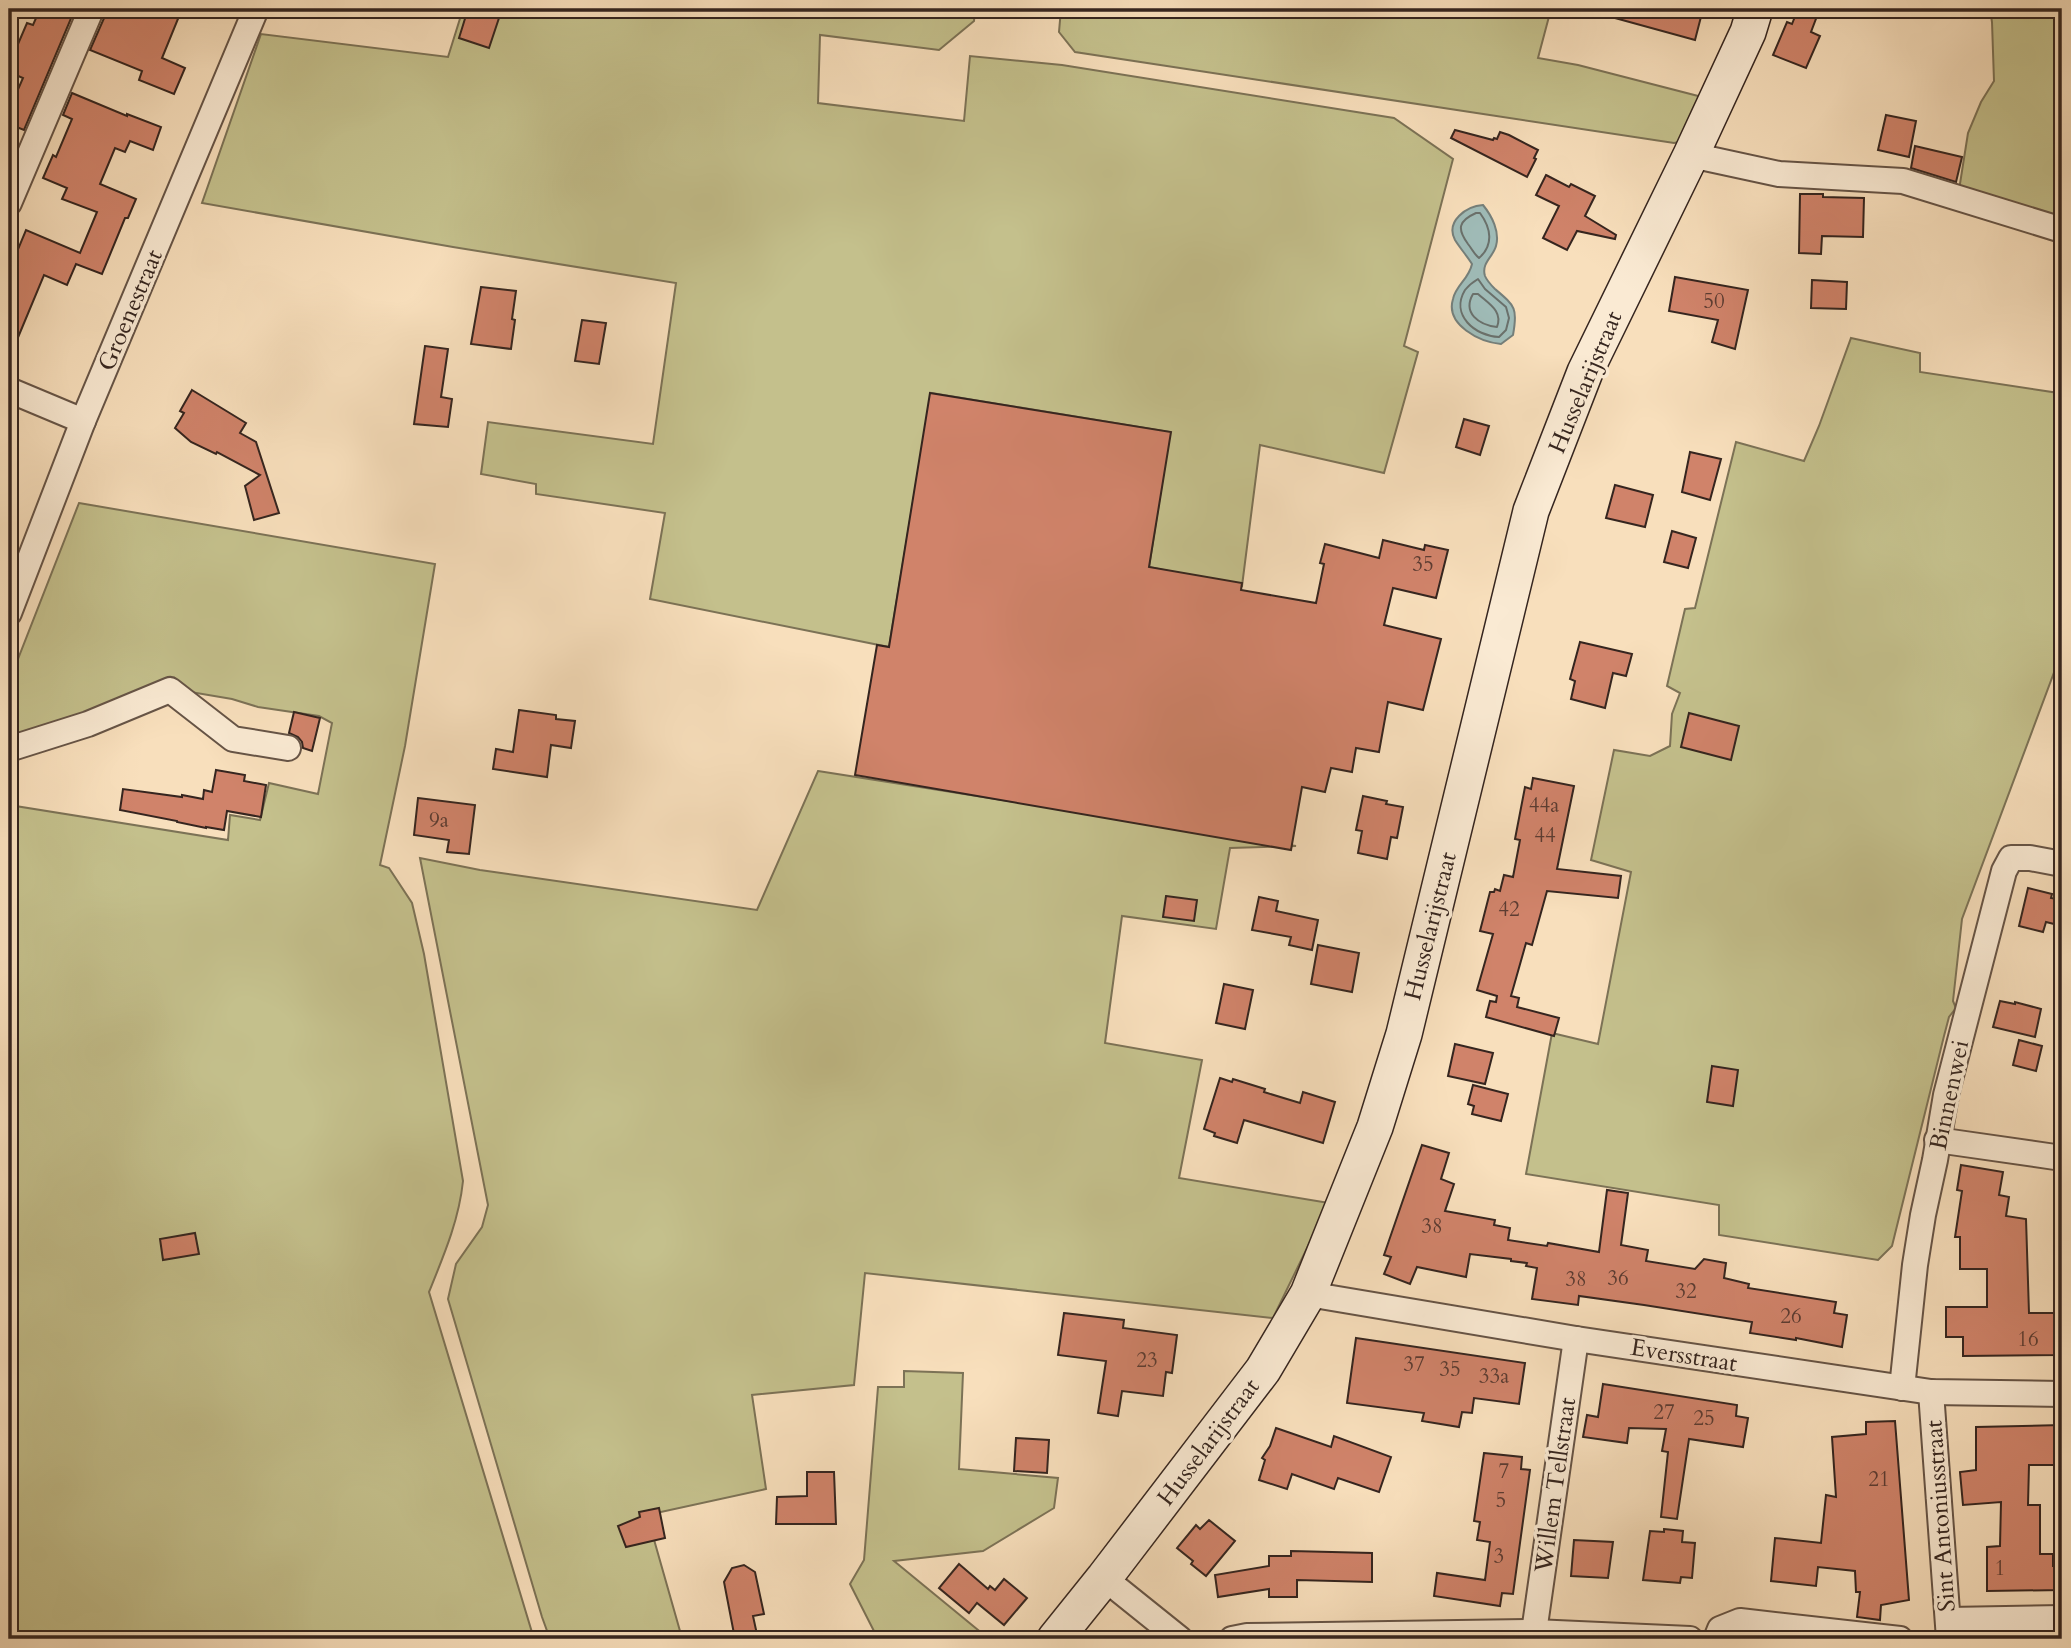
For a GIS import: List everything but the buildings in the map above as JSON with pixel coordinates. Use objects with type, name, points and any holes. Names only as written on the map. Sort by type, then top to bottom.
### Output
[{"type":"street","name":"Groenestraat","points":[[9,613],[83,421],[256,9]]},
{"type":"street","name":"Husselarijstraat","points":[[1055,1639],[1263,1370],[1308,1294],[1375,1127],[1404,1034],[1531,511],[1585,372],[1691,155],[1748,32],[1755,9]]},
{"type":"street","points":[[9,203],[91,10]]},
{"type":"street","points":[[1691,155],[1779,174],[1903,181],[2062,230]]},
{"type":"street","points":[[9,390],[83,421]]},
{"type":"street","points":[[9,748],[88,724],[170,691],[233,739],[288,748]]},
{"type":"street","name":"Binnenwei","points":[[1902,1388],[1915,1265],[1937,1140],[1946,1095],[2004,871],[2011,858],[2030,858],[2062,864]]},
{"type":"street","points":[[1937,1140],[2062,1158]]},
{"type":"street","name":"Eversstraat","points":[[1308,1294],[1576,1339],[1931,1392],[2062,1394]]},
{"type":"street","name":"Willem Tellstraat","points":[[1534,1632],[1576,1339]]},
{"type":"street","name":"Sint Antoniusstraat","points":[[1931,1392],[1949,1629]]},
{"type":"street","points":[[1104,1578],[1180,1639]]},
{"type":"street","points":[[1949,1629],[2062,1618]]},
{"type":"street","points":[[1716,1639],[1720,1629],[1740,1621],[1900,1639]]},
{"type":"street","points":[[1232,1639],[1247,1636],[1534,1632],[1690,1639]]},
{"type":"shaded area","points":[[463,9],[481,9],[502,15],[505,9],[975,9],[974,21],[939,50],[820,35],[818,103],[964,121],[970,56],[1062,65],[1394,118],[1453,159],[1404,346],[1418,352],[1384,473],[1260,445],[1242,586],[1149,567],[1170,432],[931,393],[889,647],[650,599],[665,513],[536,494],[536,484],[481,474],[488,422],[653,444],[676,283],[202,203],[261,34],[448,57]]},
{"type":"shaded area","points":[[1061,9],[1551,9],[1538,58],[1578,65],[1702,97],[1684,141],[1674,143],[1075,52],[1059,32]]},
{"type":"shaded area","points":[[1990,9],[2062,9],[2062,222],[1959,190],[1968,133],[1981,102],[1994,81]]},
{"type":"shaded area","points":[[1851,338],[1920,353],[1920,372],[2059,393],[2062,376],[2062,651],[1962,919],[1953,1001],[1956,1008],[1949,1017],[1892,1246],[1878,1260],[1719,1235],[1719,1205],[1526,1174],[1552,1033],[1598,1044],[1631,872],[1591,860],[1614,750],[1650,756],[1670,746],[1672,714],[1680,693],[1667,686],[1685,609],[1695,608],[1736,442],[1804,461]]},
{"type":"shaded area","points":[[79,503],[435,564],[405,746],[380,865],[389,868],[412,903],[424,954],[463,1181],[454,1224],[429,1292],[534,1639],[9,1639],[9,805],[228,840],[230,815],[260,820],[269,783],[318,794],[332,723],[319,716],[258,707],[232,699],[173,689],[9,741],[9,682]]},
{"type":"shaded area","points":[[818,771],[1296,846],[1230,848],[1216,929],[1122,916],[1105,1043],[1202,1060],[1179,1178],[1329,1203],[1273,1318],[865,1273],[854,1385],[752,1395],[766,1489],[647,1515],[680,1631],[668,1639],[550,1639],[448,1299],[456,1264],[482,1227],[488,1205],[420,858],[480,870],[757,910]]},
{"type":"shaded area","points":[[904,1371],[963,1373],[959,1469],[1058,1478],[1054,1508],[983,1551],[894,1561],[989,1639],[878,1639],[850,1584],[864,1560],[878,1387],[904,1387]]},
{"type":"water","points":[[1483,205],[1492,219],[1497,235],[1495,250],[1485,267],[1485,276],[1511,304],[1515,313],[1513,335],[1501,344],[1474,336],[1459,324],[1452,308],[1455,294],[1472,264],[1455,240],[1453,227],[1464,212]]}]
